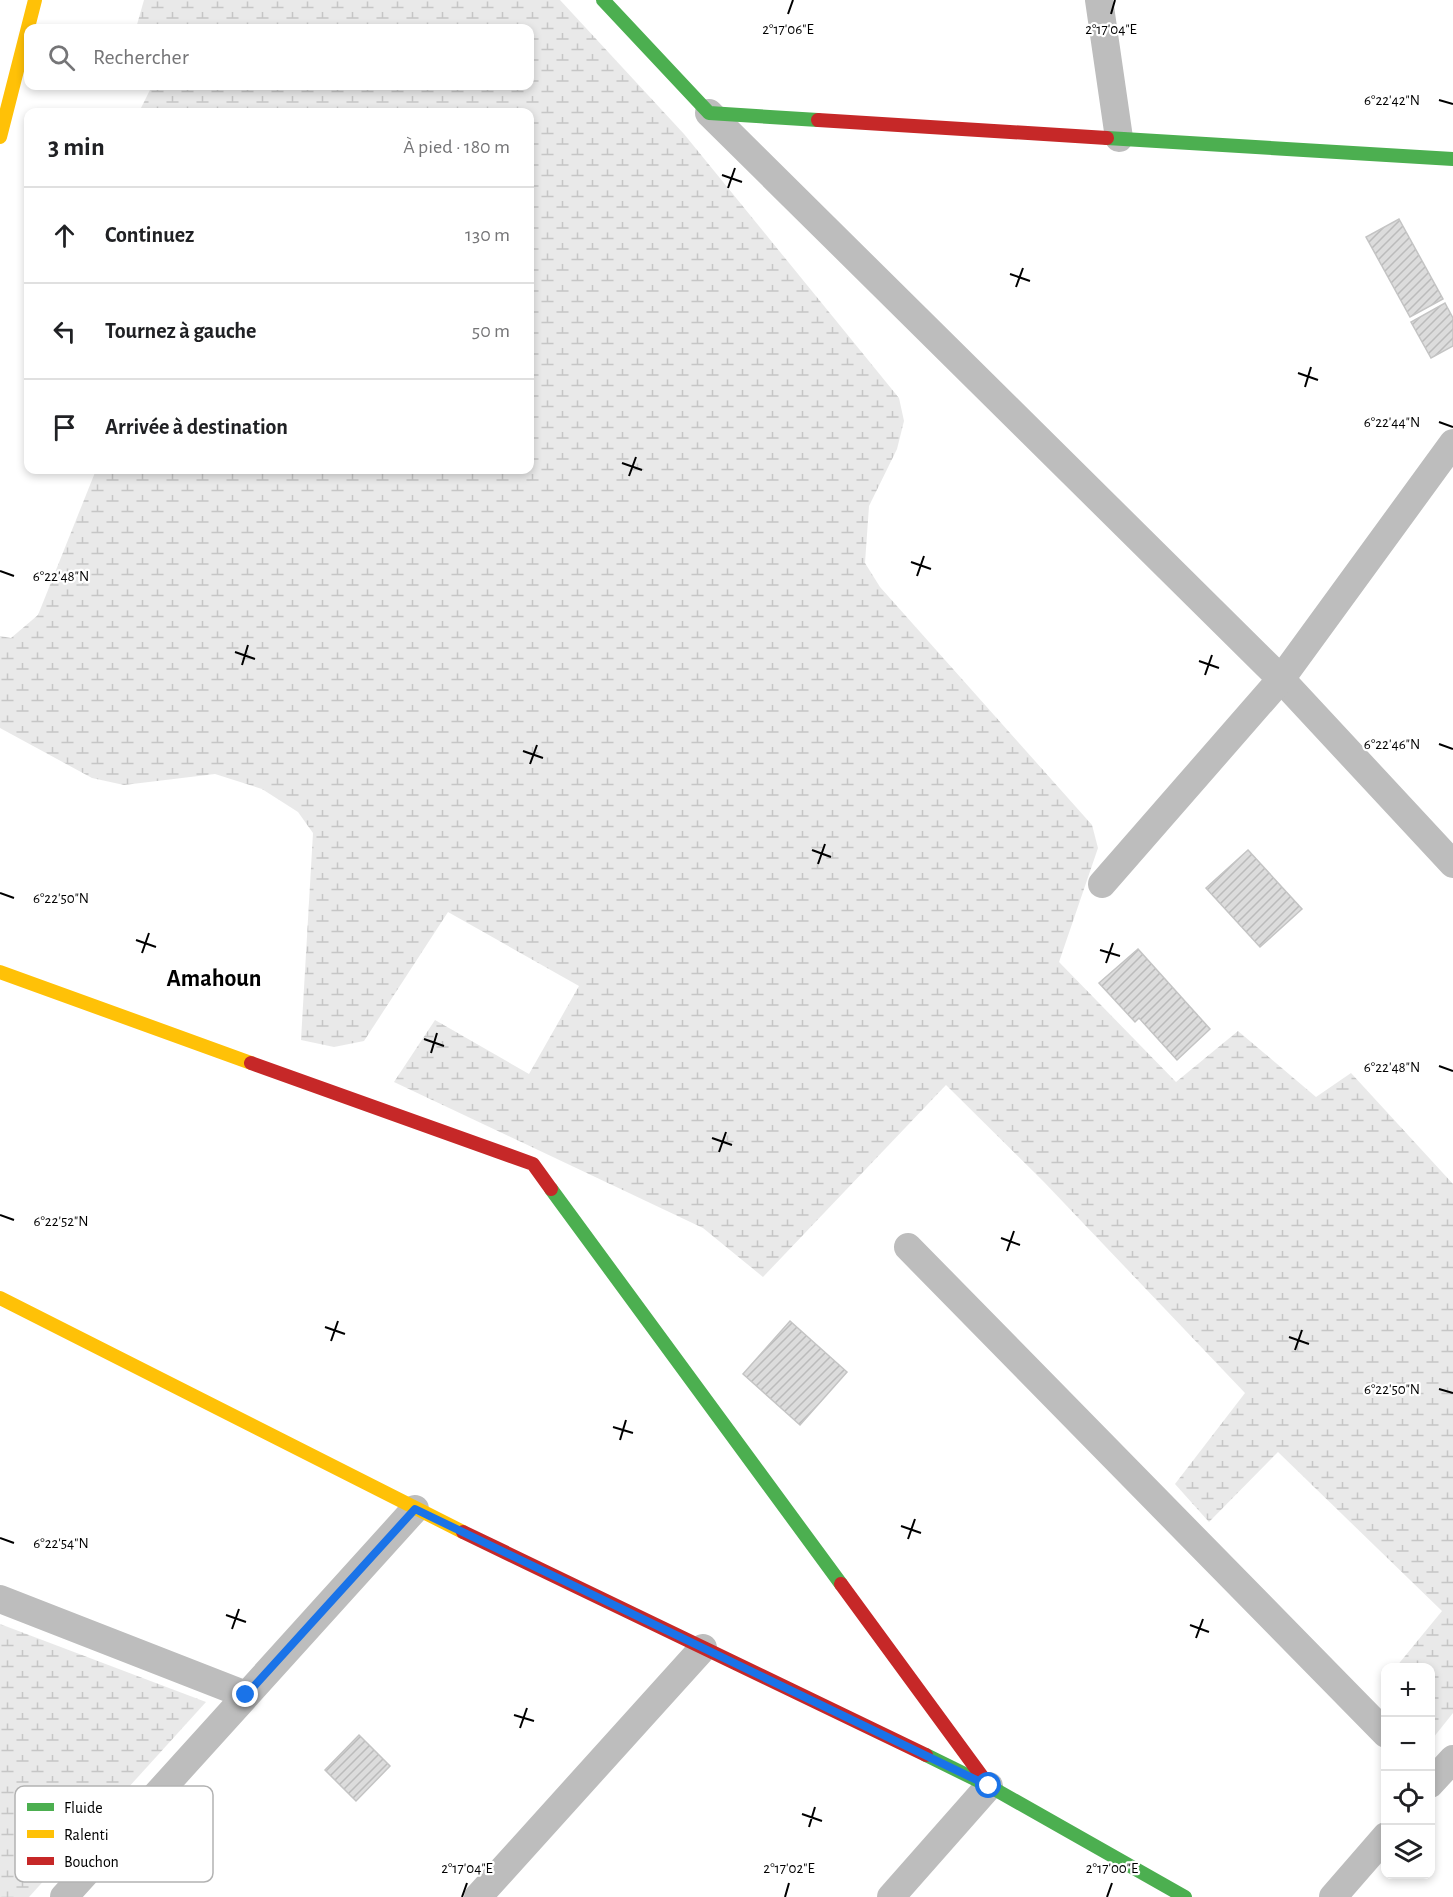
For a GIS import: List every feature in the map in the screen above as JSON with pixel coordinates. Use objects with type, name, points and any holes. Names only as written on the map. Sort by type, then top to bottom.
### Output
[{"type":"street","points":[[29,24],[35,0]]},
{"type":"street","points":[[603,0],[709,113],[1281,679],[1453,864]]},
{"type":"street","points":[[1099,0],[1119,138]]},
{"type":"street","points":[[0,136],[24,43]]},
{"type":"street","points":[[709,113],[1453,159]]},
{"type":"street","points":[[1102,884],[1281,679],[1453,443]]},
{"type":"street","points":[[0,972],[533,1164],[989,1786]]},
{"type":"street","points":[[908,1247],[1381,1729]]},
{"type":"street","points":[[0,1298],[415,1509],[989,1786],[1185,1897]]},
{"type":"street","points":[[164,1786],[415,1509]]},
{"type":"street","points":[[0,1599],[246,1695]]},
{"type":"street","points":[[478,1897],[703,1648]]},
{"type":"street","points":[[1435,1778],[1453,1759]]},
{"type":"street","points":[[891,1897],[989,1786]]},
{"type":"street","points":[[1333,1897],[1381,1842]]},
{"type":"street","points":[[64,1897],[78,1882]]},
{"type":"green space","points":[[144,0],[560,0],[684,134],[899,398],[904,421],[897,449],[869,506],[865,563],[880,587],[1092,825],[1098,848],[1059,962],[1176,1082],[1238,1031],[1316,1097],[1351,1073],[1453,1184],[1453,1713],[1435,1736],[1435,1663],[1399,1663],[1442,1611],[1278,1452],[1209,1522],[1175,1484],[1245,1393],[1044,1182],[946,1085],[763,1277],[703,1228],[394,1082],[435,1020],[529,1074],[579,986],[448,912],[364,1041],[334,1047],[301,1040],[313,833],[298,812],[262,789],[215,774],[124,785],[92,778],[0,728],[0,636],[11,638],[38,615],[94,474],[534,474],[534,108],[141,108],[150,90],[534,90],[534,24],[137,24]]},
{"type":"green space","points":[[0,1624],[206,1702],[130,1786],[15,1786],[15,1882],[43,1882],[29,1897],[0,1897]]},
{"type":"building","points":[[1399,219],[1443,299],[1410,317],[1366,237]]},
{"type":"building","points":[[1445,303],[1453,318],[1453,346],[1431,358],[1411,322]]},
{"type":"building","points":[[1248,850],[1302,909],[1260,947],[1206,888]]},
{"type":"building","points":[[1138,949],[1210,1029],[1177,1060],[1139,1018],[1135,1022],[1099,983]]},
{"type":"building","points":[[790,1321],[847,1372],[800,1425],[743,1374]]},
{"type":"building","points":[[359,1735],[390,1766],[356,1801],[325,1770]]},
{"type":"traffic: fast","points":[[603,0],[709,113],[818,120]]},
{"type":"traffic: fast","points":[[1107,138],[1453,159]]},
{"type":"traffic: fast","points":[[551,1189],[841,1584]]},
{"type":"traffic: fast","points":[[926,1755],[989,1786],[1185,1897]]},
{"type":"traffic: slow","points":[[29,24],[35,0]]},
{"type":"traffic: slow","points":[[0,137],[24,43]]},
{"type":"traffic: slow","points":[[0,972],[251,1063]]},
{"type":"traffic: slow","points":[[0,1298],[463,1532]]},
{"type":"traffic: jam","points":[[818,120],[1107,138]]},
{"type":"traffic: jam","points":[[251,1063],[533,1164],[551,1189]]},
{"type":"traffic: jam","points":[[463,1532],[926,1755]]},
{"type":"traffic: jam","points":[[841,1584],[989,1786]]},
{"type":"district","name":"Amahoun","points":[[214,978]]},
{"type":"route","points":[[246,1695],[415,1509],[989,1786]]}]
